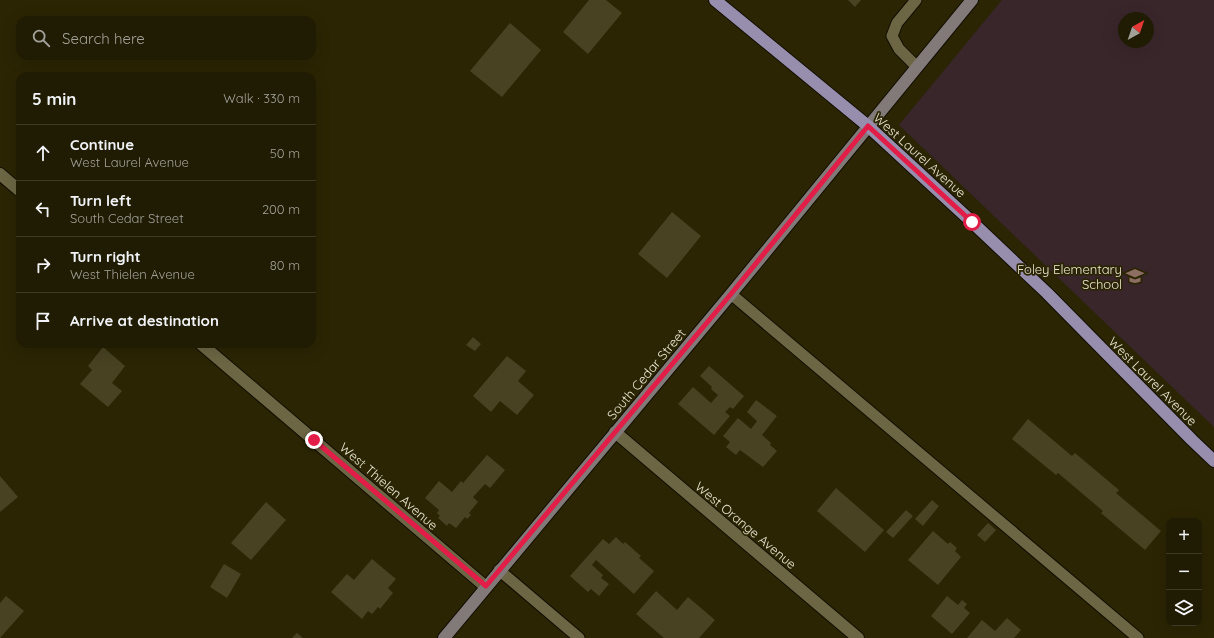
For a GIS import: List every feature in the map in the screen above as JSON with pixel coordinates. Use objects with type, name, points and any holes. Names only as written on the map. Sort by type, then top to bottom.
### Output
[{"type":"main road","name":"West Laurel Avenue","points":[[715,0],[868,126],[1047,293],[1214,461]]},
{"type":"street","name":"South Cedar Street","points":[[444,638],[731,294],[972,0]]},
{"type":"street","points":[[0,174],[16,187]]},
{"type":"street","name":"West Thielen Avenue","points":[[206,348],[486,586]]},
{"type":"street","name":"West Orange Avenue","points":[[615,432],[858,638]]},
{"type":"lane","points":[[916,0],[897,22],[892,36],[899,49],[917,67]]},
{"type":"lane","points":[[731,294],[1138,638]]},
{"type":"lane","points":[[500,570],[579,638]]},
{"type":"shaded area","name":"Foley Elementary School","points":[[1002,0],[1214,0],[1214,427],[899,125]]},
{"type":"building","points":[[589,0],[606,0],[622,13],[588,54],[563,32]]},
{"type":"building","points":[[848,0],[861,0],[855,7]]},
{"type":"building","points":[[510,23],[541,50],[502,97],[470,71]]},
{"type":"building","points":[[672,212],[701,236],[667,278],[638,254]]},
{"type":"building","points":[[473,337],[481,344],[475,351],[466,345]]},
{"type":"building","points":[[102,348],[104,348],[125,366],[112,383],[122,391],[108,407],[80,384],[92,370],[88,366]]},
{"type":"building","points":[[507,356],[526,371],[518,381],[534,395],[517,415],[500,401],[491,412],[473,396]]},
{"type":"building","points":[[709,366],[744,396],[733,409],[730,407],[725,412],[730,416],[714,435],[678,404],[693,387],[711,403],[718,395],[700,376]]},
{"type":"building","points":[[756,400],[777,416],[762,435],[777,451],[763,467],[740,450],[736,455],[726,447],[730,442],[723,436],[738,418],[751,429],[757,421],[747,412]]},
{"type":"building","points":[[1028,419],[1072,456],[1075,453],[1119,490],[1116,493],[1161,531],[1145,550],[1101,513],[1103,511],[1058,473],[1056,475],[1012,439]]},
{"type":"building","points":[[487,455],[505,470],[490,488],[485,484],[473,497],[478,502],[469,513],[471,515],[467,519],[465,517],[456,528],[449,523],[447,526],[438,518],[440,516],[437,513],[439,510],[425,498],[439,481],[452,492],[461,481],[463,483]]},
{"type":"building","points":[[0,476],[18,497],[0,512]]},
{"type":"building","points":[[836,488],[884,530],[865,552],[817,511]]},
{"type":"building","points":[[932,500],[939,506],[923,526],[915,519]]},
{"type":"building","points":[[266,502],[286,520],[251,560],[231,543]]},
{"type":"building","points":[[906,510],[913,516],[893,538],[886,532]]},
{"type":"building","points":[[988,523],[996,530],[985,542],[977,535]]},
{"type":"building","points":[[933,531],[948,544],[950,542],[957,548],[955,551],[961,557],[938,585],[908,560]]},
{"type":"building","points":[[616,537],[623,544],[625,542],[641,556],[639,558],[654,571],[634,594],[596,560],[592,565],[603,575],[601,578],[609,584],[599,596],[591,589],[588,592],[570,576],[603,539],[609,544]]},
{"type":"building","points":[[372,559],[396,579],[388,588],[393,593],[380,609],[378,607],[372,614],[368,611],[362,619],[331,592],[347,574],[354,580]]},
{"type":"building","points":[[224,564],[241,574],[227,598],[210,587]]},
{"type":"building","points":[[656,591],[677,610],[688,597],[715,620],[699,638],[664,638],[636,614]]},
{"type":"building","points":[[6,596],[24,611],[0,638],[0,603]]},
{"type":"building","points":[[947,596],[958,605],[962,600],[967,604],[964,608],[970,613],[952,634],[931,616]]},
{"type":"building","points":[[1007,618],[1021,630],[1014,638],[967,638],[982,620],[995,631]]},
{"type":"building","points":[[297,633],[303,638],[292,638]]},
{"type":"place","name":"Foley Elementary School","points":[[1135,276]]},
{"type":"route","points":[[314,440],[486,586],[731,294],[868,126],[972,222]]}]
